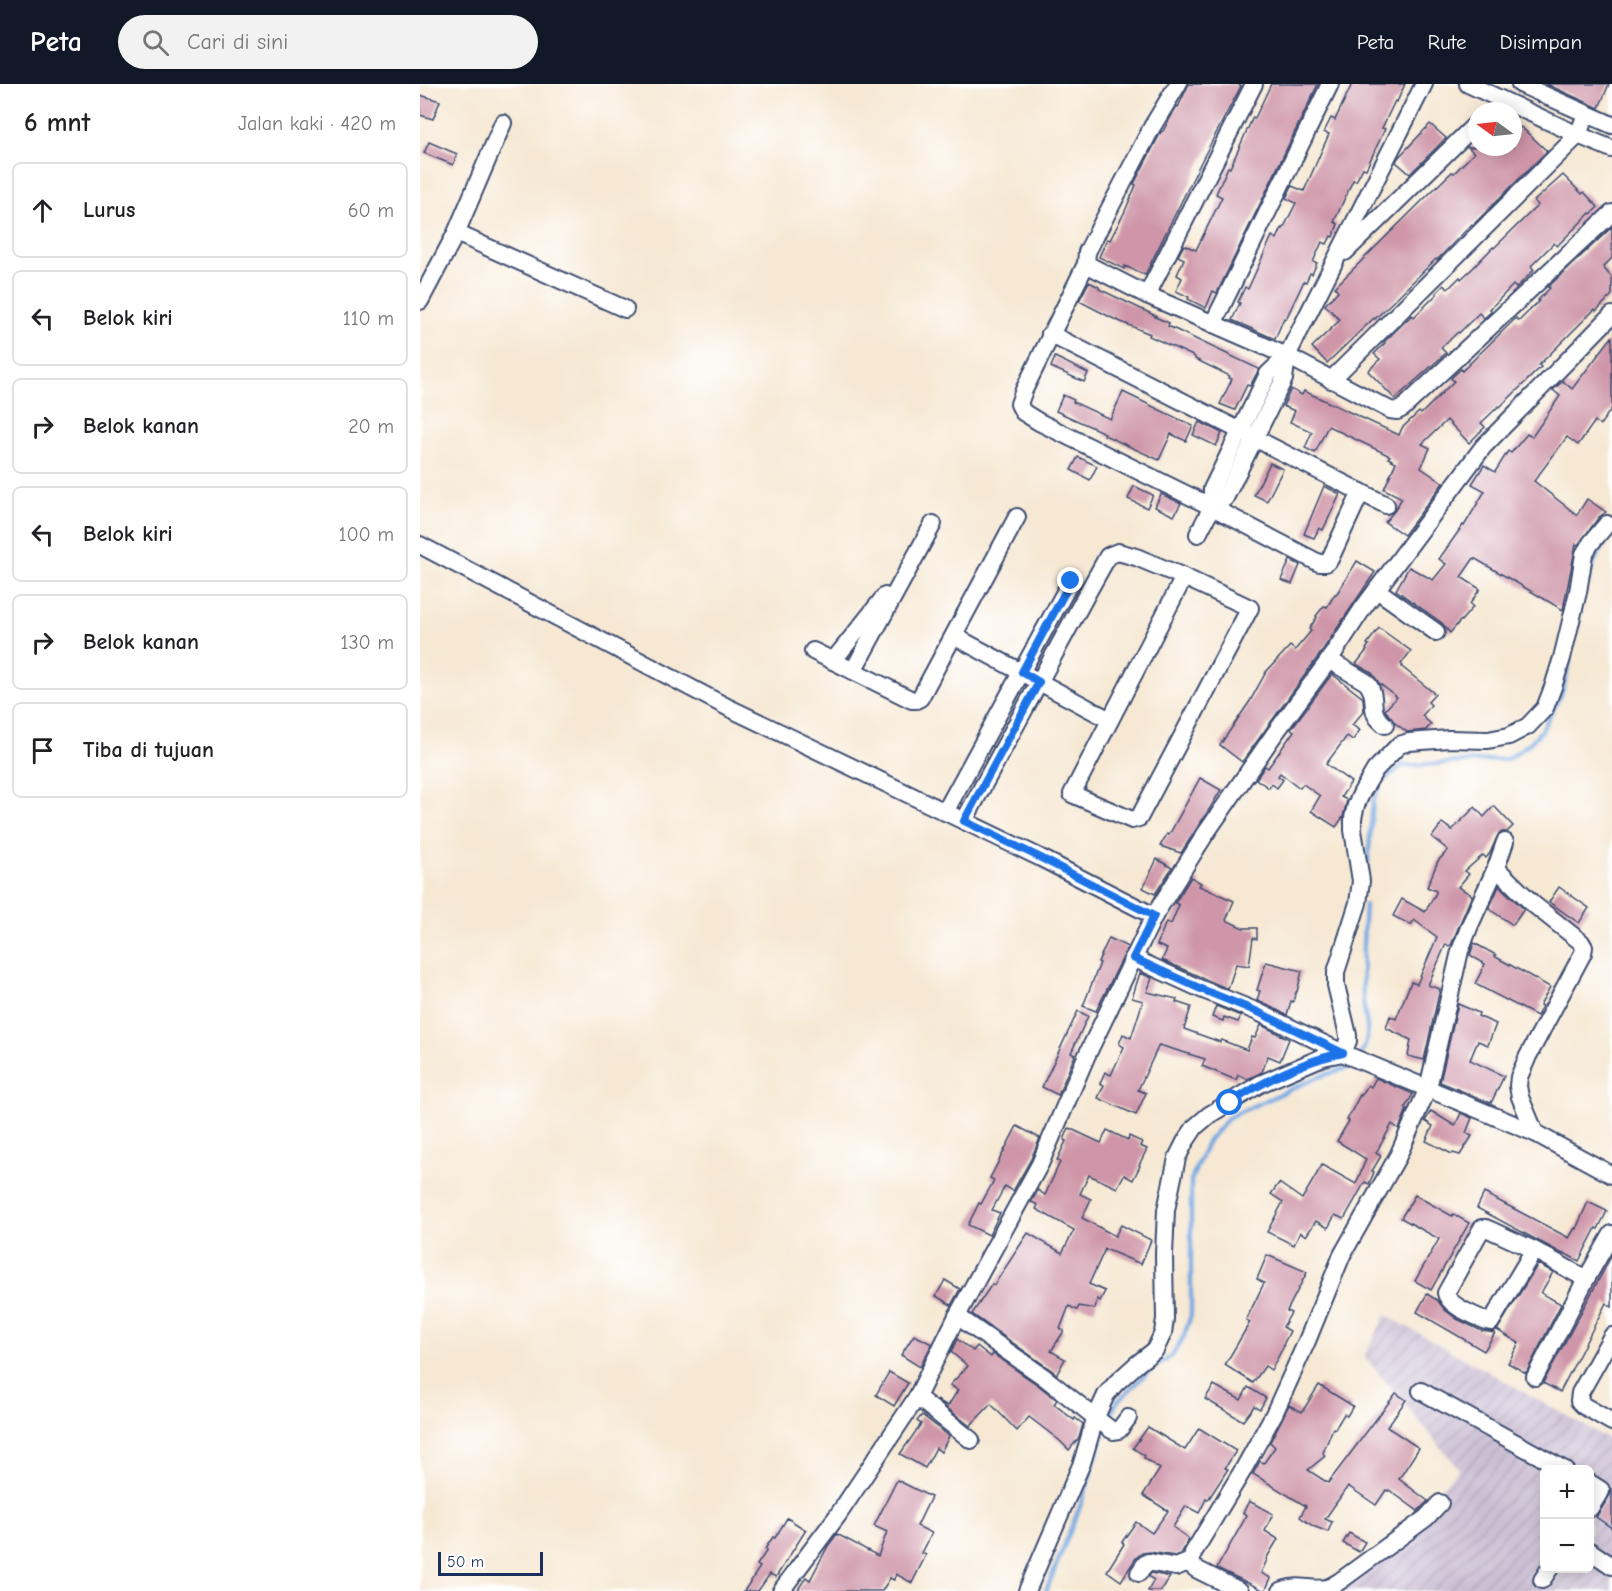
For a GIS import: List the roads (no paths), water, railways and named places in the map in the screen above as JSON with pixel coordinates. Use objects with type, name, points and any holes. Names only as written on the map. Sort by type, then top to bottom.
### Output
[{"type":"street","points":[[1178,84],[1157,118],[1087,252],[1086,264],[1050,334],[1019,404],[1023,412],[1039,422],[1212,507],[1319,563],[1326,563],[1329,559],[1361,492]]},
{"type":"street","points":[[1147,295],[1254,84]]},
{"type":"street","points":[[1213,324],[1330,84]]},
{"type":"street","points":[[1198,534],[1212,507],[1212,489],[1247,434],[1268,374],[1287,356],[1424,84]]},
{"type":"street","points":[[1468,84],[1491,102]]},
{"type":"street","points":[[1520,84],[1612,125]]},
{"type":"street","points":[[1331,380],[1578,135],[1586,114]]},
{"type":"street","points":[[1522,115],[1612,149]]},
{"type":"street","points":[[420,301],[456,233],[503,123]]},
{"type":"street","points":[[1336,261],[1468,132]]},
{"type":"street","points":[[1086,264],[1147,295],[1287,356],[1390,410],[1397,411],[1403,408],[1612,213]]},
{"type":"street","points":[[456,233],[625,309]]},
{"type":"street","points":[[781,1591],[838,1515],[917,1397],[957,1316],[1040,1164],[1086,1057],[1154,916],[1206,833],[1377,590],[1483,447],[1612,315]]},
{"type":"street","points":[[1050,334],[1386,506]]},
{"type":"street","points":[[813,651],[912,700],[920,698],[1017,517]]},
{"type":"street","points":[[853,671],[933,524]]},
{"type":"street","points":[[1345,1054],[1348,1035],[1336,985],[1336,972],[1358,903],[1361,881],[1353,818],[1362,792],[1375,770],[1399,745],[1449,739],[1488,740],[1509,736],[1528,726],[1545,708],[1562,658],[1578,592],[1584,554],[1606,524]]},
{"type":"street","points":[[420,545],[729,708],[1039,857],[1154,916]]},
{"type":"street","points":[[964,821],[1108,556],[1118,552],[1184,577],[1250,608],[1139,818],[1132,820],[1072,794],[1184,577]]},
{"type":"street","points":[[833,661],[914,560]]},
{"type":"street","points":[[945,812],[1071,581]]},
{"type":"street","points":[[1377,590],[1436,632]]},
{"type":"street","points":[[954,636],[1110,720]]},
{"type":"street","points":[[1329,660],[1371,687],[1375,713],[1385,725]]},
{"type":"street","points":[[1240,1591],[1191,1565],[1193,1553],[1274,1414],[1342,1255],[1398,1156],[1428,1088],[1460,951],[1505,842]]},
{"type":"street","points":[[1496,868],[1533,904],[1581,942],[1584,947],[1519,1077],[1520,1097],[1535,1133]]},
{"type":"street","points":[[1133,958],[1258,1012],[1372,1066],[1535,1133],[1612,1175]]},
{"type":"street","points":[[1027,1591],[1101,1423],[1106,1395],[1116,1383],[1155,1350],[1163,1333],[1166,1210],[1177,1158],[1195,1127],[1209,1115],[1260,1084],[1323,1057],[1345,1054]]},
{"type":"street","points":[[1534,1250],[1491,1322],[1452,1303],[1446,1297],[1446,1293],[1482,1228],[1534,1250],[1586,1279]]},
{"type":"street","points":[[1535,1377],[1612,1234]]},
{"type":"street","points":[[957,1316],[1044,1377],[1114,1431],[1119,1430],[1128,1418]]},
{"type":"street","points":[[1612,1336],[1580,1393],[1579,1401],[1580,1404],[1612,1422]]},
{"type":"street","points":[[1422,1391],[1556,1465]]},
{"type":"street","points":[[917,1397],[971,1440]]},
{"type":"street","points":[[1594,1486],[1601,1490],[1594,1501]]},
{"type":"street","points":[[1281,1591],[1296,1586],[1318,1589],[1340,1581],[1426,1518],[1440,1503]]},
{"type":"street","points":[[1594,1554],[1612,1566]]},
{"type":"street","points":[[1139,1573],[1148,1562],[1176,1567],[1191,1561]]},
{"type":"waterway","points":[[1588,582],[1597,556],[1612,534]]},
{"type":"waterway","points":[[1367,873],[1373,801],[1381,782],[1402,766],[1508,759],[1530,743],[1542,730],[1562,692],[1570,660]]},
{"type":"waterway","points":[[1360,1056],[1367,1040],[1363,986],[1365,905]]},
{"type":"waterway","points":[[1107,1422],[1117,1402],[1148,1372],[1172,1356],[1184,1336],[1191,1315],[1191,1180],[1207,1142],[1229,1117],[1355,1063]]},
{"type":"waterway","points":[[1046,1591],[1081,1504],[1104,1430]]}]
